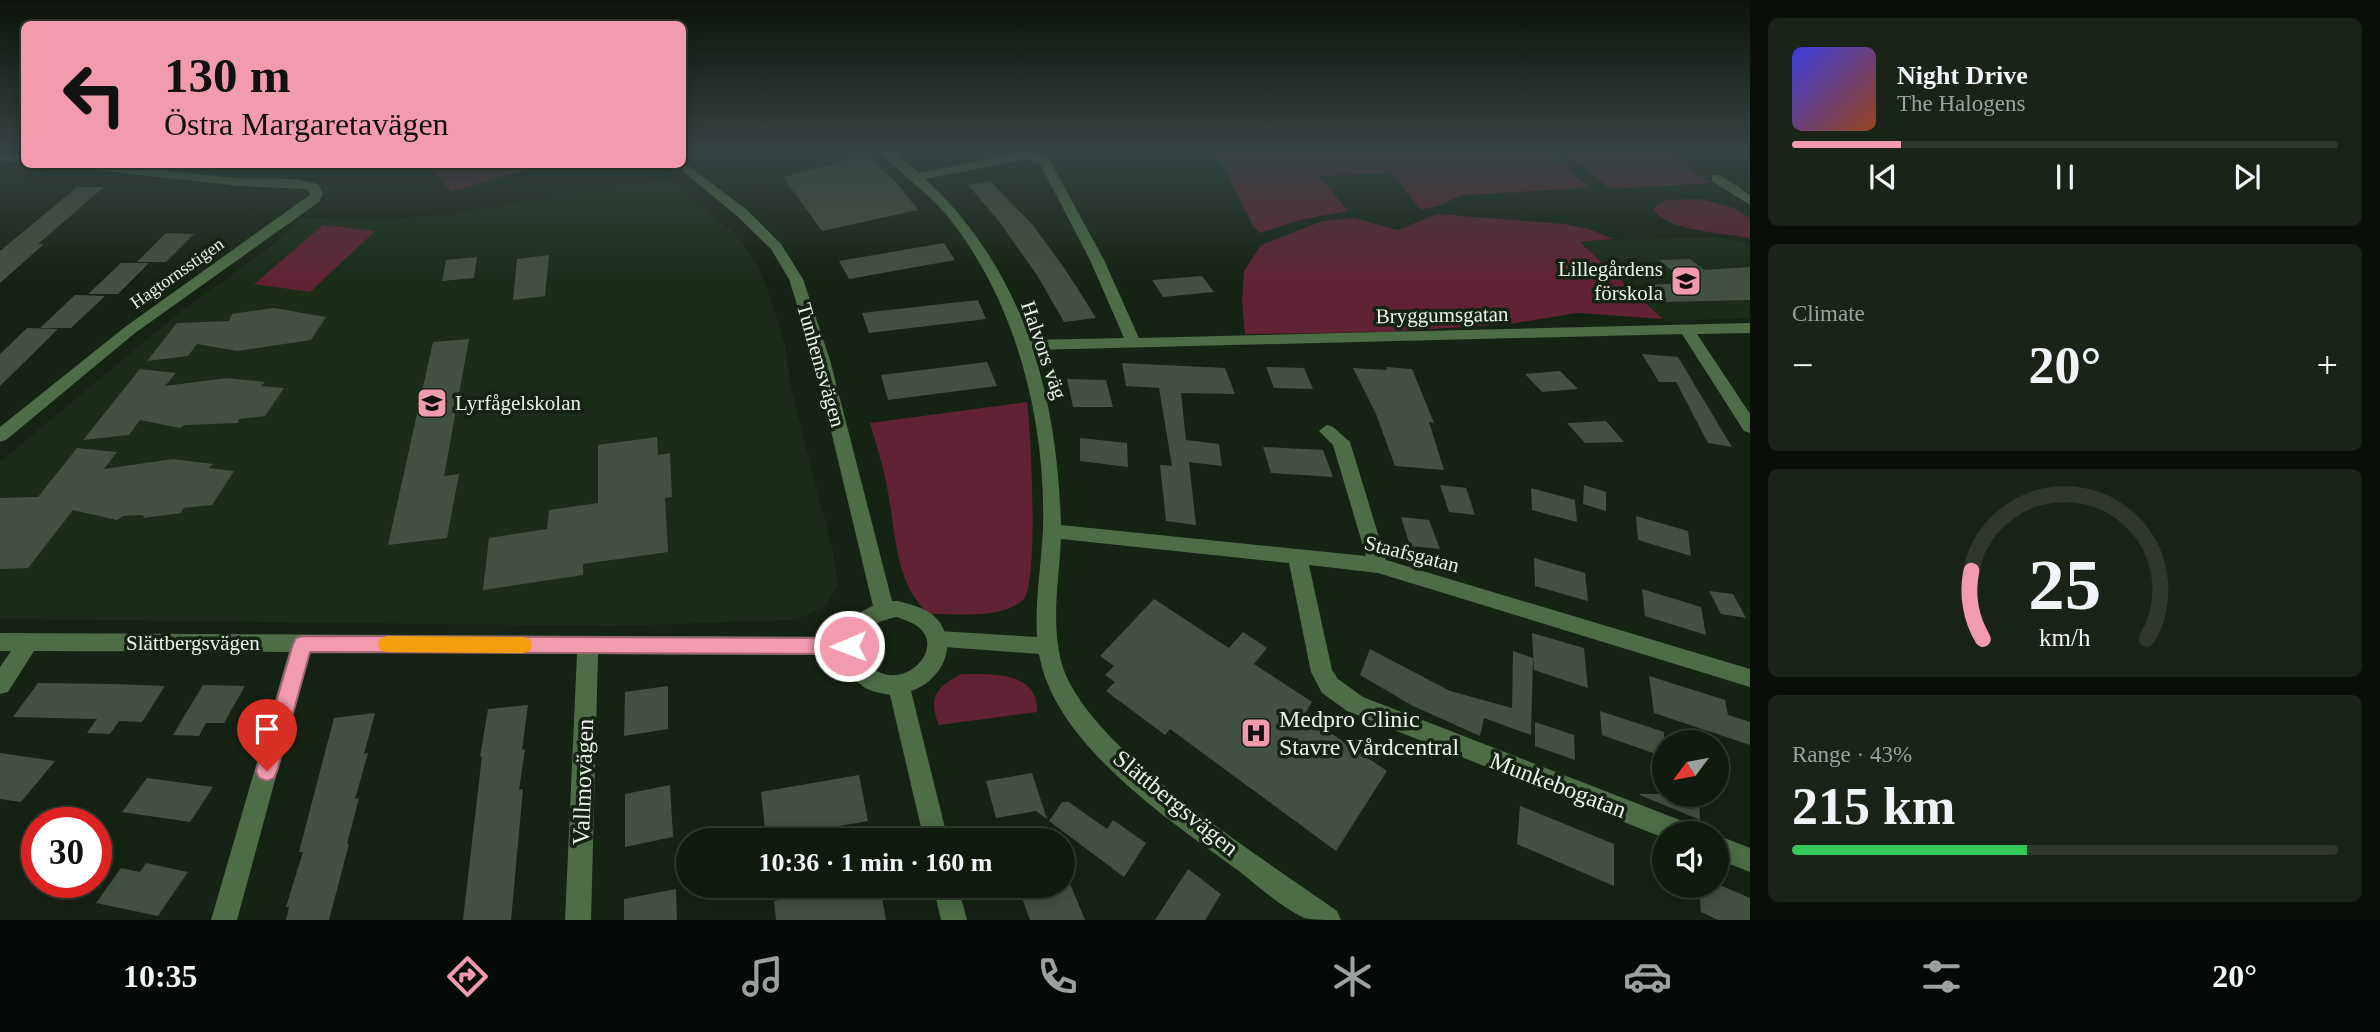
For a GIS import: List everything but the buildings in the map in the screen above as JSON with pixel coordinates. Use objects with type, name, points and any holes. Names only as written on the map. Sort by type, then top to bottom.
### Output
[{"type":"street","name":"Hagtornsstigen","points":[[0,436],[130,330],[315,199],[317,194]]},
{"type":"street","name":"Tunhemsvägen","points":[[719,194],[776,247],[796,279],[822,360],[884,610]]},
{"type":"street","name":"Halvors väg","points":[[932,194],[960,223],[990,269],[1025,345],[1044,417],[1051,464],[1052,531],[1046,595],[1048,646]]},
{"type":"street","points":[[1062,194],[1097,260],[1134,343]]},
{"type":"street","name":"Bryggumsgatan","points":[[1025,345],[1750,328]]},
{"type":"street","points":[[1687,330],[1750,428]]},
{"type":"street","points":[[1327,431],[1341,442],[1378,565]]},
{"type":"street","name":"Staafsgatan","points":[[1052,531],[1378,565],[1750,678]]},
{"type":"street","name":"Munkebogatan","points":[[1297,556],[1322,672],[1330,686],[1341,695],[1426,734],[1652,822]]},
{"type":"street","points":[[898,609],[923,619],[938,640],[935,664],[920,678],[899,685],[869,679],[851,659],[849,646],[852,633],[859,622],[884,610],[898,609]]},
{"type":"street","points":[[938,640],[1048,646]]},
{"type":"street","name":"Slättbergsvägen","points":[[0,642],[849,646]]},
{"type":"street","points":[[0,685],[28,642]]},
{"type":"street","points":[[224,920],[302,644]]},
{"type":"street","name":"Vallmovägen","points":[[578,920],[588,645]]},
{"type":"street","name":"Slättbergsvägen","points":[[1048,646],[1057,681],[1074,712],[1109,750],[1150,787],[1328,920]]},
{"type":"street","points":[[899,685],[933,828]]},
{"type":"street","points":[[1729,852],[1750,860]]},
{"type":"street","points":[[949,898],[954,920]]},
{"type":"shaded area","name":"Lyrfågelskolan","points":[[573,194],[686,194],[733,232],[758,265],[785,346],[791,389],[832,548],[838,583],[826,606],[796,620],[615,626],[0,619],[0,462],[176,315],[278,241],[301,218],[394,219],[441,215]]},
{"type":"shaded area","points":[[1237,194],[1334,194],[1348,211],[1300,220],[1260,233],[1253,226]]},
{"type":"shaded area","points":[[1408,194],[1481,194],[1461,195],[1438,206],[1421,210]]},
{"type":"shaded area","points":[[1701,199],[1734,208],[1750,218],[1750,238],[1681,226],[1659,216],[1653,208],[1667,200]]},
{"type":"shaded area","points":[[1437,214],[1564,224],[1589,229],[1613,239],[1580,242],[1663,319],[1577,313],[1510,324],[1385,332],[1245,334],[1242,301],[1244,271],[1261,245],[1323,221],[1354,218],[1398,230]]},
{"type":"shaded area","points":[[323,225],[375,231],[310,292],[254,284]]},
{"type":"shaded area","name":"Lillegårdens förskola","points":[[1718,237],[1750,244],[1750,318],[1666,321],[1580,241]]},
{"type":"shaded area","points":[[1027,402],[1032,474],[1032,539],[1028,589],[1023,600],[1014,606],[991,613],[929,614],[909,588],[903,572],[885,479],[870,423]]},
{"type":"shaded area","points":[[962,674],[999,675],[1022,682],[1036,699],[1037,712],[939,725],[934,700],[946,683]]},
{"type":"slow traffic","points":[[387,644],[523,645]]},
{"type":"place","name":"Lillegårdens förskola","points":[[1686,281]]},
{"type":"place","name":"Lyrfågelskolan","points":[[432,403]]},
{"type":"place","name":"Medpro Clinic Stavre Vårdcentral","points":[[1256,733]]},
{"type":"route","points":[[267,771],[302,644],[849,646]]}]
